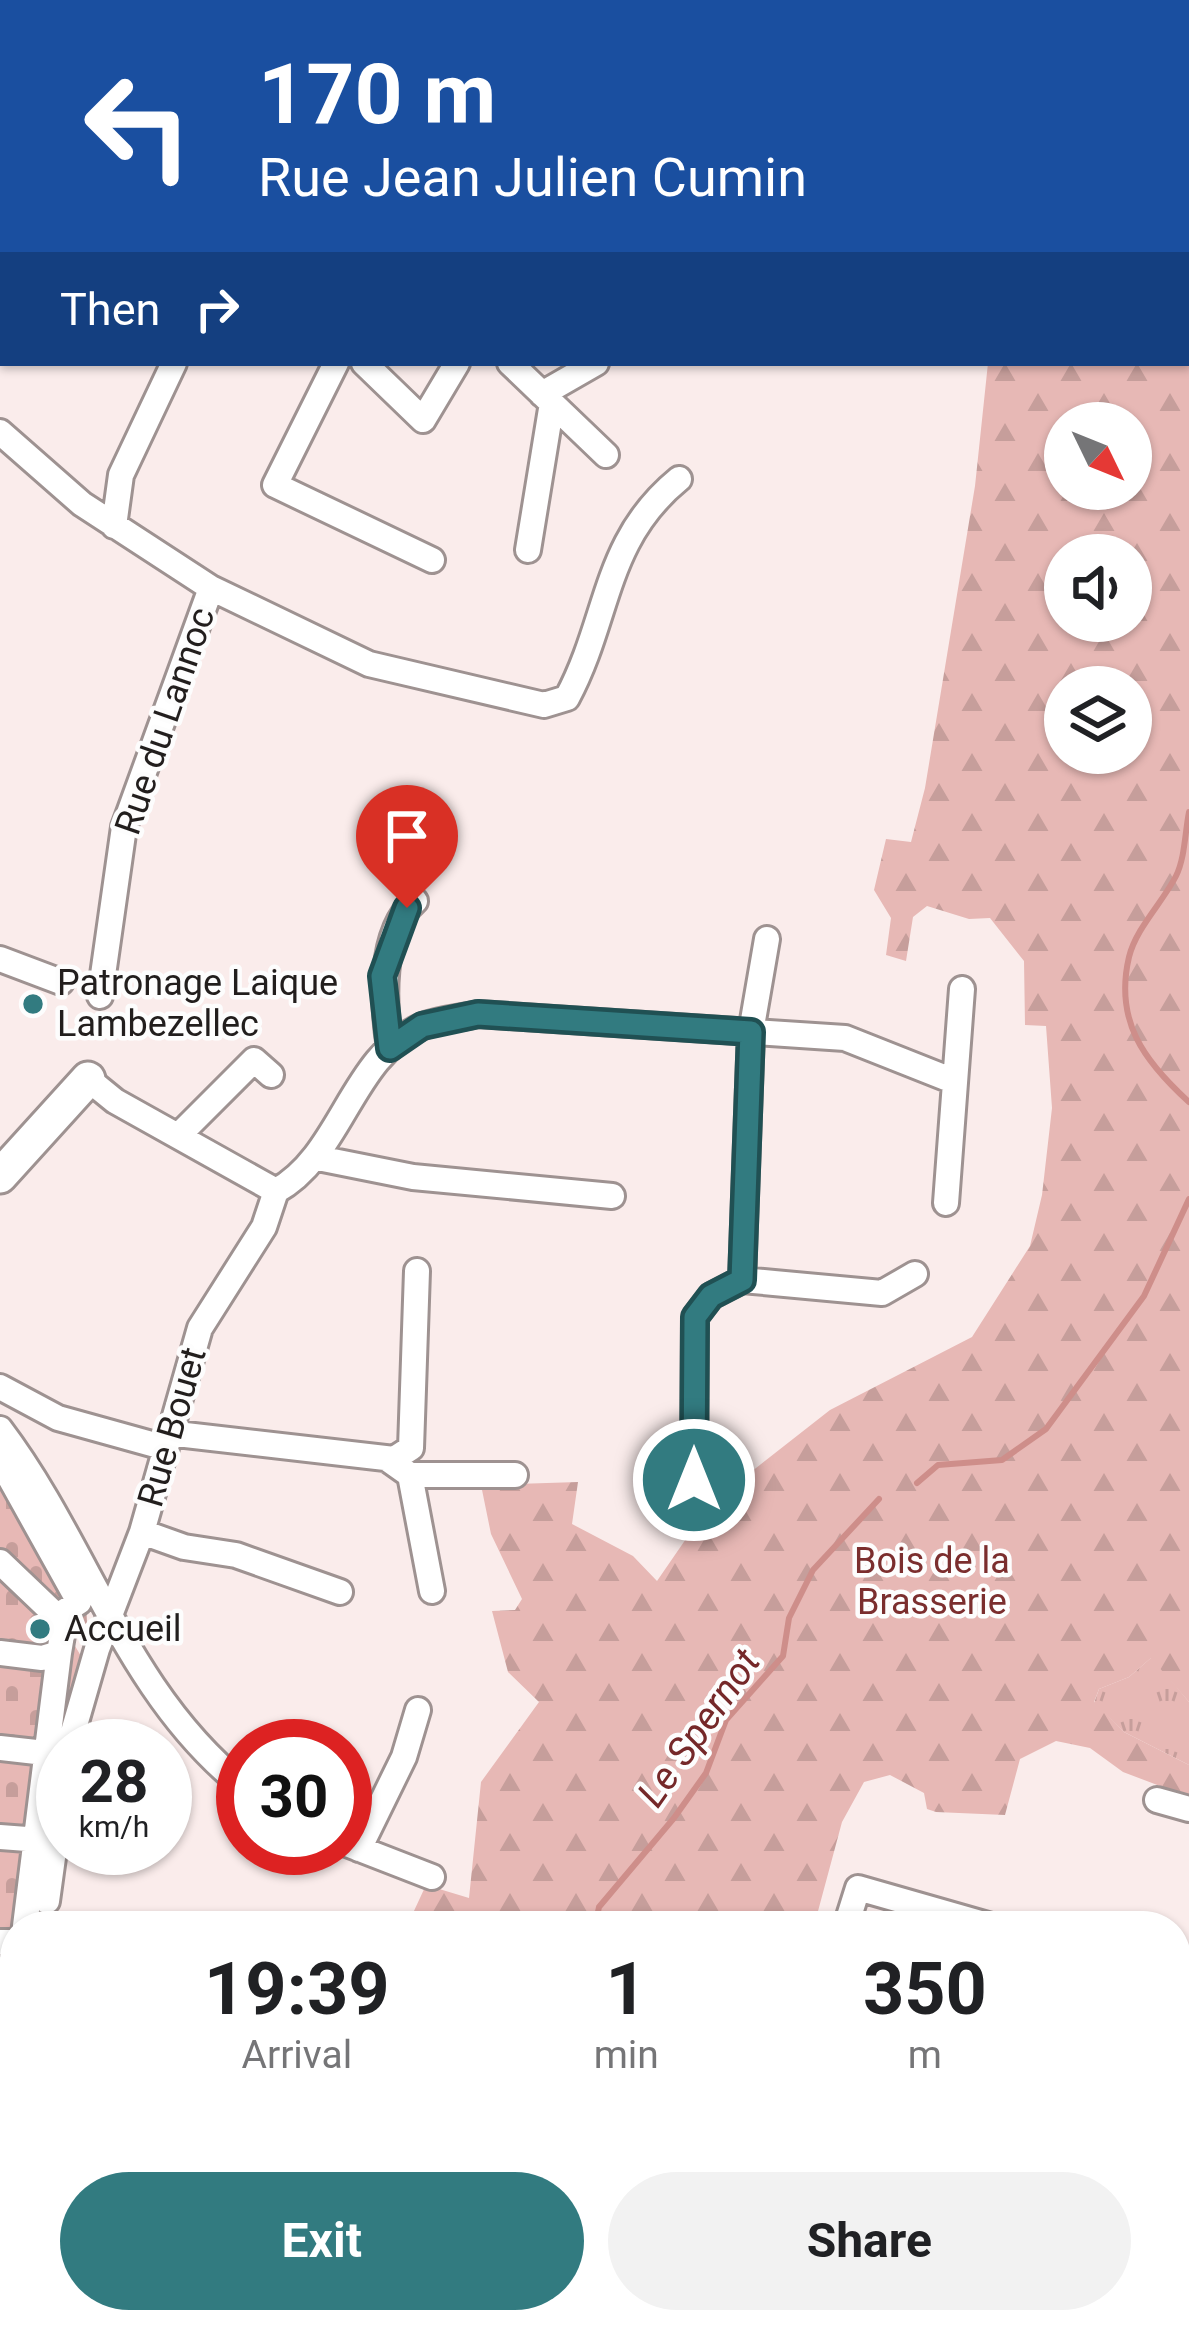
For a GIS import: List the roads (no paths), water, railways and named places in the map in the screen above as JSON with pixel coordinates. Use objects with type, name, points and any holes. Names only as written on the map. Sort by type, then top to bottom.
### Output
[{"type":"main road","points":[[0,1176],[88,1079]]},
{"type":"street","points":[[114,526],[121,475],[173,366]]},
{"type":"street","points":[[335,366],[275,485],[432,560]]},
{"type":"street","points":[[367,366],[423,421],[455,366]]},
{"type":"street","points":[[513,366],[606,454]]},
{"type":"street","points":[[528,550],[555,366]]},
{"type":"street","points":[[547,398],[592,366]]},
{"type":"street","points":[[0,432],[114,526],[211,589],[387,670],[559,704],[581,671],[619,550],[634,522],[679,479]]},
{"type":"street","name":"Rue du Lannoc","points":[[100,996],[124,826],[211,589]]},
{"type":"street","points":[[390,1048],[382,976],[401,919],[415,901]]},
{"type":"street","points":[[742,1280],[751,1032],[767,939]]},
{"type":"street","points":[[0,959],[61,982]]},
{"type":"street","points":[[946,1203],[951,1080],[962,989]]},
{"type":"street","points":[[88,1079],[116,1101],[181,1133],[276,1191],[318,1158],[390,1048],[422,1026],[478,1014],[845,1038],[951,1080]]},
{"type":"street","points":[[181,1133],[254,1060],[271,1075]]},
{"type":"street","points":[[318,1158],[413,1177],[612,1196]]},
{"type":"street","name":"Rue Bouet","points":[[69,1719],[142,1532],[200,1328],[264,1227],[276,1191]]},
{"type":"street","points":[[390,1469],[411,1448],[417,1271]]},
{"type":"street","points":[[665,1466],[694,1480],[695,1317],[711,1296],[742,1280],[882,1293],[915,1274]]},
{"type":"street","points":[[0,1387],[58,1418],[167,1440],[390,1469],[515,1475]]},
{"type":"street","points":[[0,1429],[35,1479],[109,1620],[179,1722],[216,1759]]},
{"type":"street","points":[[0,1460],[8,1490],[53,1549],[79,1602],[42,1658],[0,1653]]},
{"type":"street","points":[[390,1469],[432,1591]]},
{"type":"street","points":[[142,1532],[184,1547],[236,1555],[340,1592]]},
{"type":"street","points":[[10,1579],[53,1549]]},
{"type":"street","points":[[0,1562],[59,1634],[97,1649]]},
{"type":"street","points":[[58,1719],[59,1634]]},
{"type":"street","points":[[372,1812],[404,1757],[418,1710]]},
{"type":"street","points":[[0,1748],[36,1749]]},
{"type":"street","points":[[1157,1799],[1189,1809]]},
{"type":"street","points":[[0,1837],[36,1840]]},
{"type":"street","points":[[372,1854],[432,1876]]},
{"type":"street","points":[[29,1911],[38,1875]]},
{"type":"street","points":[[44,1911],[45,1875]]},
{"type":"street","points":[[851,1911],[858,1888],[938,1911]]},
{"type":"waterway","name":"Le Spernot","points":[[1189,812],[1179,869],[1137,936],[1125,980],[1136,1038],[1189,1102]]},
{"type":"waterway","name":"Le Spernot","points":[[917,1483],[938,1465],[1002,1460],[1046,1429],[1144,1296],[1189,1199]]},
{"type":"waterway","name":"Le Spernot","points":[[598,1911],[706,1773],[726,1720],[783,1656],[789,1618],[813,1570],[879,1499]]},
{"type":"place","name":"Patronage Laique Lambezellec","points":[[33,1004]]},
{"type":"place","name":"Accueil","points":[[40,1629]]},
{"type":"park label","name":"Bois de la Brasserie","points":[[932,1582]]}]
